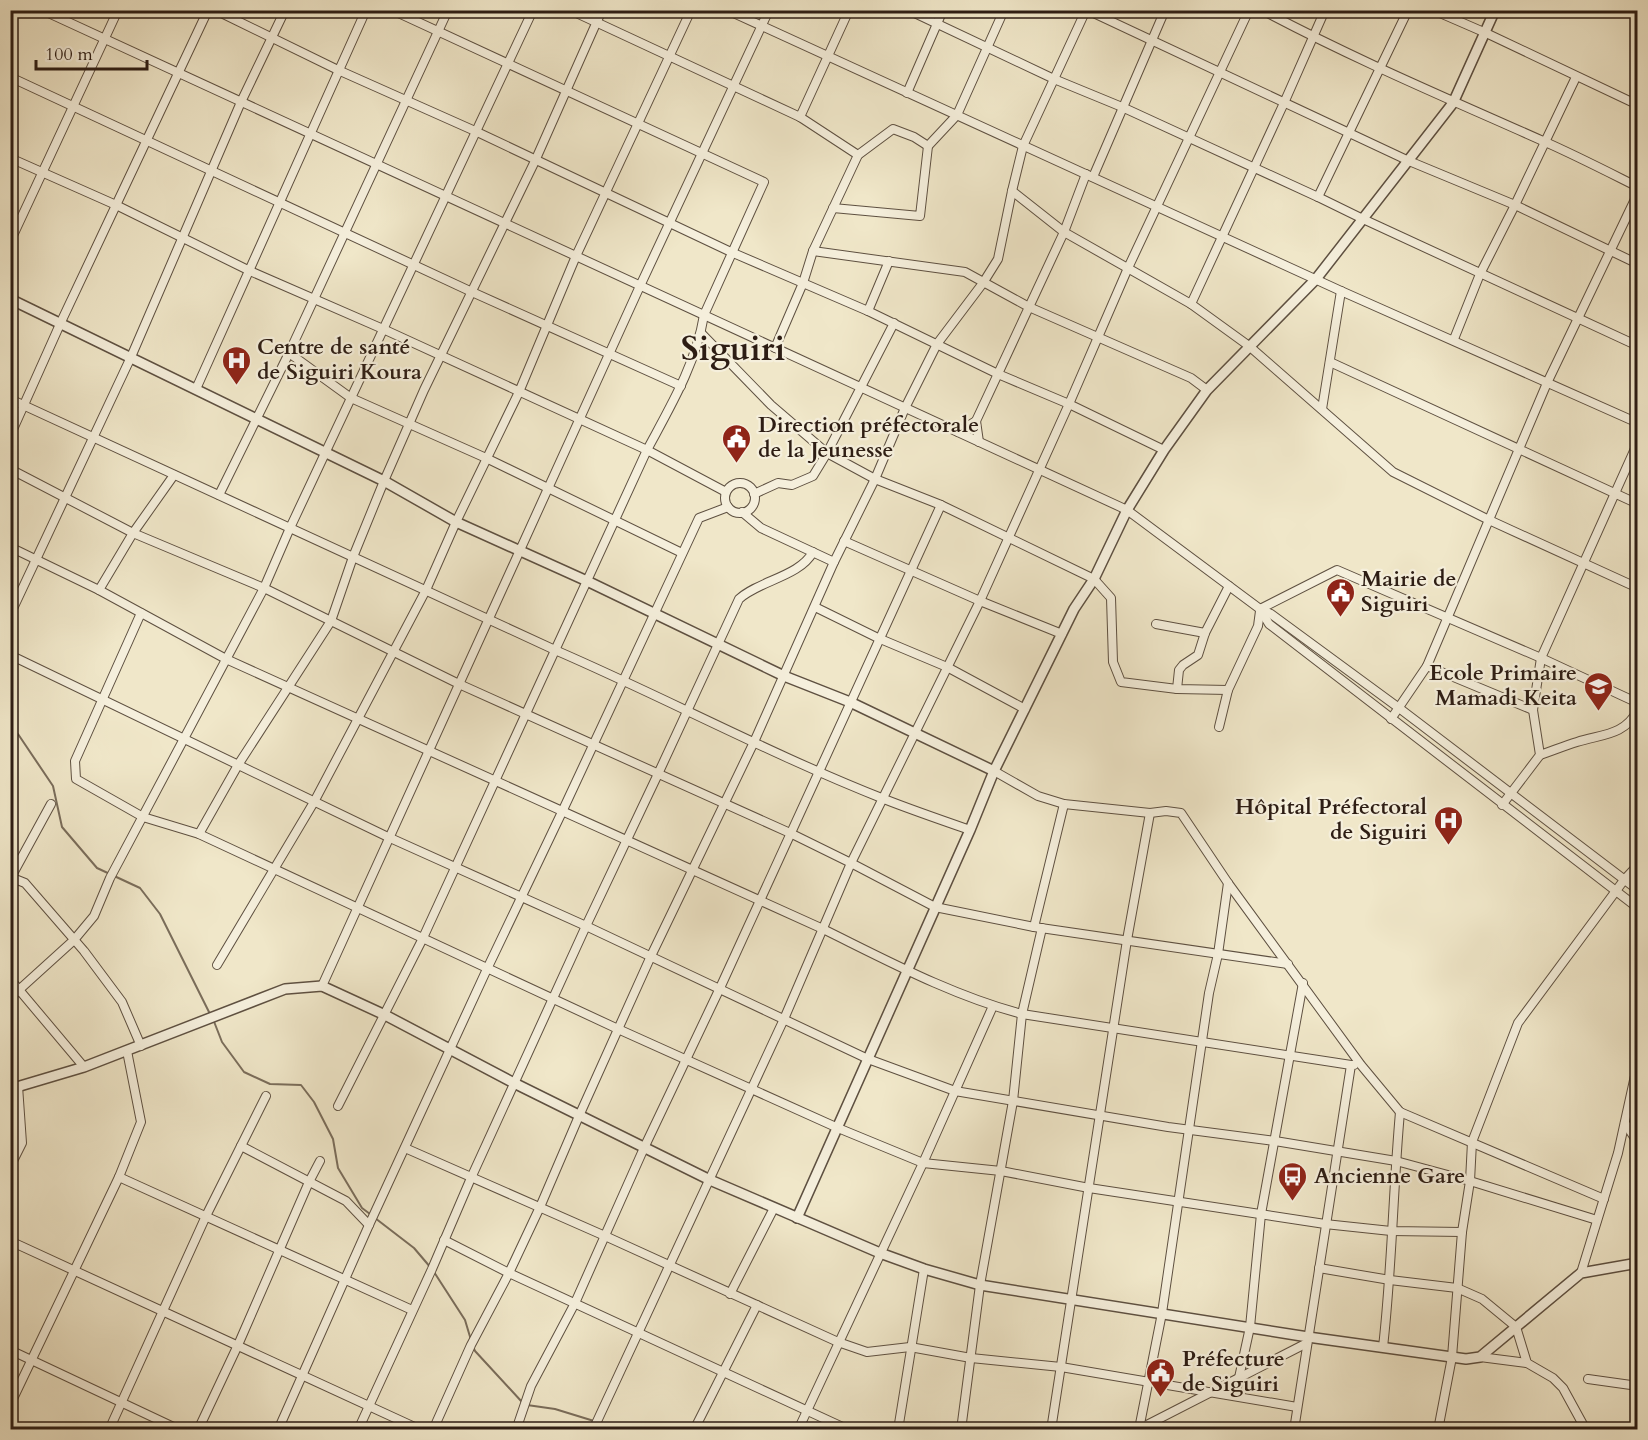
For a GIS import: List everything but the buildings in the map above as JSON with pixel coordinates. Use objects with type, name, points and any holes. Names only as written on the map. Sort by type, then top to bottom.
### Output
[{"type":"street","points":[[42,10],[1127,510],[1399,708],[1638,890]]},
{"type":"street","points":[[10,242],[118,10]]},
{"type":"street","points":[[10,436],[61,322],[208,10]]},
{"type":"street","points":[[215,10],[338,70],[475,131],[731,252],[868,311],[1164,450]]},
{"type":"street","points":[[10,615],[131,357],[241,102],[285,10]]},
{"type":"street","points":[[196,389],[366,10]]},
{"type":"street","points":[[338,1106],[422,940],[586,581],[681,386],[701,333],[704,315],[764,182],[392,10]]},
{"type":"street","points":[[219,495],[289,354],[448,10]]},
{"type":"street","points":[[10,998],[74,940],[94,916],[112,876],[264,588],[325,452],[533,10]]},
{"type":"street","points":[[570,10],[800,117],[858,155]]},
{"type":"street","points":[[199,834],[238,765],[331,621],[353,557],[384,481],[603,10]]},
{"type":"street","points":[[218,965],[314,802],[426,590],[486,458],[519,392],[576,256],[636,123],[691,10]]},
{"type":"street","points":[[727,10],[1341,291],[1454,339],[1638,423]]},
{"type":"street","points":[[322,986],[701,153],[735,87],[770,10]]},
{"type":"street","points":[[800,117],[849,10]]},
{"type":"street","points":[[908,10],[1054,79],[1122,107],[1318,197],[1577,320],[1638,346]]},
{"type":"street","points":[[907,93],[943,10]]},
{"type":"street","points":[[833,208],[920,216],[928,146],[957,115],[989,48],[1004,10]]},
{"type":"street","points":[[434,1430],[472,1342],[509,1273],[540,1207],[651,956],[754,742],[834,562],[875,479],[905,408],[937,344],[983,283],[998,259],[1023,146],[1086,10],[1409,161],[1515,206],[1638,264]]},
{"type":"street","points":[[979,442],[976,421],[1165,10]]},
{"type":"street","points":[[595,1424],[784,1019],[851,863],[980,601],[1156,205],[1190,138],[1249,10]]},
{"type":"street","points":[[1262,10],[1313,38],[1453,103],[1545,141],[1638,187]]},
{"type":"street","points":[[1191,304],[1325,10]]},
{"type":"street","points":[[1318,197],[1381,69],[1407,10]]},
{"type":"street","points":[[1433,10],[1638,105]]},
{"type":"street","points":[[797,1218],[970,830],[994,771],[1074,609],[1094,579],[1127,510],[1164,450],[1207,390],[1316,279],[1453,103],[1495,10]]},
{"type":"street","points":[[10,77],[472,292],[681,386]]},
{"type":"street","points":[[1454,339],[1480,274],[1576,77]]},
{"type":"street","points":[[775,348],[803,283],[813,251],[858,155],[893,129],[914,137],[928,146]]},
{"type":"street","points":[[10,158],[116,205],[250,271],[315,298],[648,450],[726,492]]},
{"type":"street","points":[[1012,191],[1064,232],[1191,304],[1249,346],[1393,472],[1489,520],[1638,588]]},
{"type":"street","points":[[1391,719],[1427,666],[1547,383],[1638,193]]},
{"type":"street","points":[[813,251],[965,272],[1029,307],[1191,378],[1207,390]]},
{"type":"street","points":[[868,311],[889,261]]},
{"type":"street","points":[[1322,409],[1341,291]]},
{"type":"street","points":[[10,299],[384,481],[456,522],[586,581],[784,676],[850,702],[915,732],[994,771],[1038,796],[1064,804],[1150,813],[1166,811],[1181,813],[1228,883],[1361,1065],[1400,1112],[1604,1199]]},
{"type":"street","points":[[754,494],[778,483],[792,485],[813,476],[894,323]]},
{"type":"street","points":[[701,333],[771,405],[827,453],[875,479],[940,505],[1094,579],[1111,598],[1113,663],[1120,682],[1177,689],[1228,690]]},
{"type":"street","points":[[289,354],[351,398],[549,487],[682,554]]},
{"type":"street","points":[[1330,362],[1638,504]]},
{"type":"street","points":[[10,399],[555,650],[623,679],[754,742],[883,798],[970,830]]},
{"type":"street","points":[[958,432],[976,421]]},
{"type":"street","points":[[1540,755],[1533,710],[1541,658],[1638,442]]},
{"type":"street","points":[[10,469],[133,533],[264,588],[459,684],[790,833],[935,907],[1038,927],[1288,964]]},
{"type":"street","points":[[99,590],[133,533],[174,475]]},
{"type":"street","points":[[743,483],[754,494],[753,503],[747,511],[732,510],[725,500],[726,492],[733,485],[743,483]]},
{"type":"street","points":[[516,1430],[531,1386],[575,1303],[940,505]]},
{"type":"street","points":[[278,1430],[520,897],[699,519],[728,507]]},
{"type":"street","points":[[742,512],[761,528],[834,562]]},
{"type":"street","points":[[844,541],[909,571],[1062,634]]},
{"type":"street","points":[[10,547],[99,590],[226,659],[759,900],[908,970],[993,1006],[1022,1014],[1361,1065]]},
{"type":"street","points":[[358,1430],[552,998],[739,600],[747,592],[801,566],[813,552]]},
{"type":"street","points":[[1260,609],[1337,570],[1447,616],[1638,702]]},
{"type":"street","points":[[1177,689],[1179,670],[1198,655],[1204,633],[1229,586]]},
{"type":"street","points":[[815,607],[878,638],[947,667],[1024,709]]},
{"type":"street","points":[[1219,727],[1228,690],[1258,626],[1260,609]]},
{"type":"street","points":[[1260,609],[1269,624],[1638,908]]},
{"type":"street","points":[[141,613],[75,761],[76,779],[143,817],[199,834],[422,940],[751,1090],[924,1163],[1001,1171],[1089,1188],[1325,1224],[1391,1231],[1462,1232]]},
{"type":"street","points":[[1156,624],[1204,633]]},
{"type":"street","points":[[10,655],[388,837],[651,956],[868,1059],[955,1091],[1188,1130],[1396,1161],[1597,1220]]},
{"type":"street","points":[[1427,666],[1533,710]]},
{"type":"street","points":[[1502,804],[1540,755],[1614,733],[1632,721],[1638,710]]},
{"type":"street","points":[[51,804],[11,878],[25,883],[74,940],[122,1002],[141,1046]]},
{"type":"street","points":[[961,1430],[980,1285],[1013,1101],[1022,1014],[1064,804]]},
{"type":"street","points":[[1051,1430],[1113,1027],[1150,813]]},
{"type":"street","points":[[1438,1430],[1452,1357],[1472,1142],[1518,1023],[1624,880],[1638,865]]},
{"type":"street","points":[[1138,1429],[1162,1313],[1209,993],[1218,954],[1228,883]]},
{"type":"street","points":[[10,979],[84,1067]]},
{"type":"street","points":[[1235,1395],[1250,1327],[1261,1214],[1303,983]]},
{"type":"street","points":[[10,1167],[22,1143],[14,1087],[84,1067],[285,989],[322,986],[385,1015],[514,1083],[710,1180],[880,1253],[924,1269],[980,1285],[1250,1327],[1308,1340],[1383,1347],[1466,1359],[1480,1357],[1527,1363],[1553,1378],[1563,1388],[1586,1430]]},
{"type":"street","points":[[798,1430],[924,1163],[993,1006]]},
{"type":"street","points":[[10,1405],[119,1177],[141,1122],[128,1051]]},
{"type":"street","points":[[1581,1273],[1625,1123],[1638,1062]]},
{"type":"street","points":[[1294,1430],[1351,1065]]},
{"type":"street","points":[[109,1430],[206,1216],[266,1096]]},
{"type":"street","points":[[1383,1347],[1390,1280],[1391,1231],[1400,1112]]},
{"type":"street","points":[[1625,1123],[1638,1143]]},
{"type":"street","points":[[240,1146],[346,1201],[372,1220]]},
{"type":"street","points":[[405,1148],[838,1342],[867,1352],[910,1347],[971,1358],[1061,1367],[1297,1407]]},
{"type":"street","points":[[198,1430],[320,1161]]},
{"type":"street","points":[[119,1177],[412,1310]]},
{"type":"street","points":[[730,1294],[774,1208]]},
{"type":"street","points":[[10,1240],[421,1430]]},
{"type":"street","points":[[444,1240],[509,1273],[849,1430]]},
{"type":"street","points":[[1480,1357],[1581,1273],[1638,1263]]},
{"type":"street","points":[[1319,1268],[1457,1288],[1482,1299],[1516,1327],[1527,1363]]},
{"type":"street","points":[[898,1430],[924,1269]]},
{"type":"street","points":[[694,1430],[757,1305]]},
{"type":"street","points":[[1138,1429],[1308,1340]]},
{"type":"street","points":[[10,1350],[180,1430]]},
{"type":"street","points":[[1588,1379],[1638,1386]]},
{"type":"waterway","points":[[10,729],[18,734],[53,786],[62,827],[97,868],[140,888],[160,914],[210,1014]]},
{"type":"waterway","points":[[213,1019],[222,1042],[244,1072],[270,1084],[301,1085],[314,1102],[333,1139],[338,1168],[362,1208],[370,1214]]},
{"type":"waterway","points":[[375,1218],[414,1248],[431,1268]]},
{"type":"waterway","points":[[434,1272],[465,1320],[471,1340]]},
{"type":"waterway","points":[[473,1346],[522,1402]]},
{"type":"waterway","points":[[527,1405],[555,1409],[594,1421]]},
{"type":"waterway","points":[[599,1423],[620,1430]]},
{"type":"place","name":"Centre de santé de Siguiri Koura","points":[[236,386]]},
{"type":"place","name":"Direction préfectorale de la Jeunesse","points":[[737,464]]},
{"type":"place","name":"Mairie de Siguiri","points":[[1340,618]]},
{"type":"place","name":"Ecole Primaire Mamadi Keita","points":[[1598,712]]},
{"type":"place","name":"Hôpital Préfectoral de Siguiri","points":[[1448,846]]},
{"type":"place","name":"Ancienne Gare","points":[[1293,1202]]},
{"type":"place","name":"Préfecture de Siguiri","points":[[1161,1398]]},
{"type":"district","name":"Siguiri","points":[[733,349]]}]
